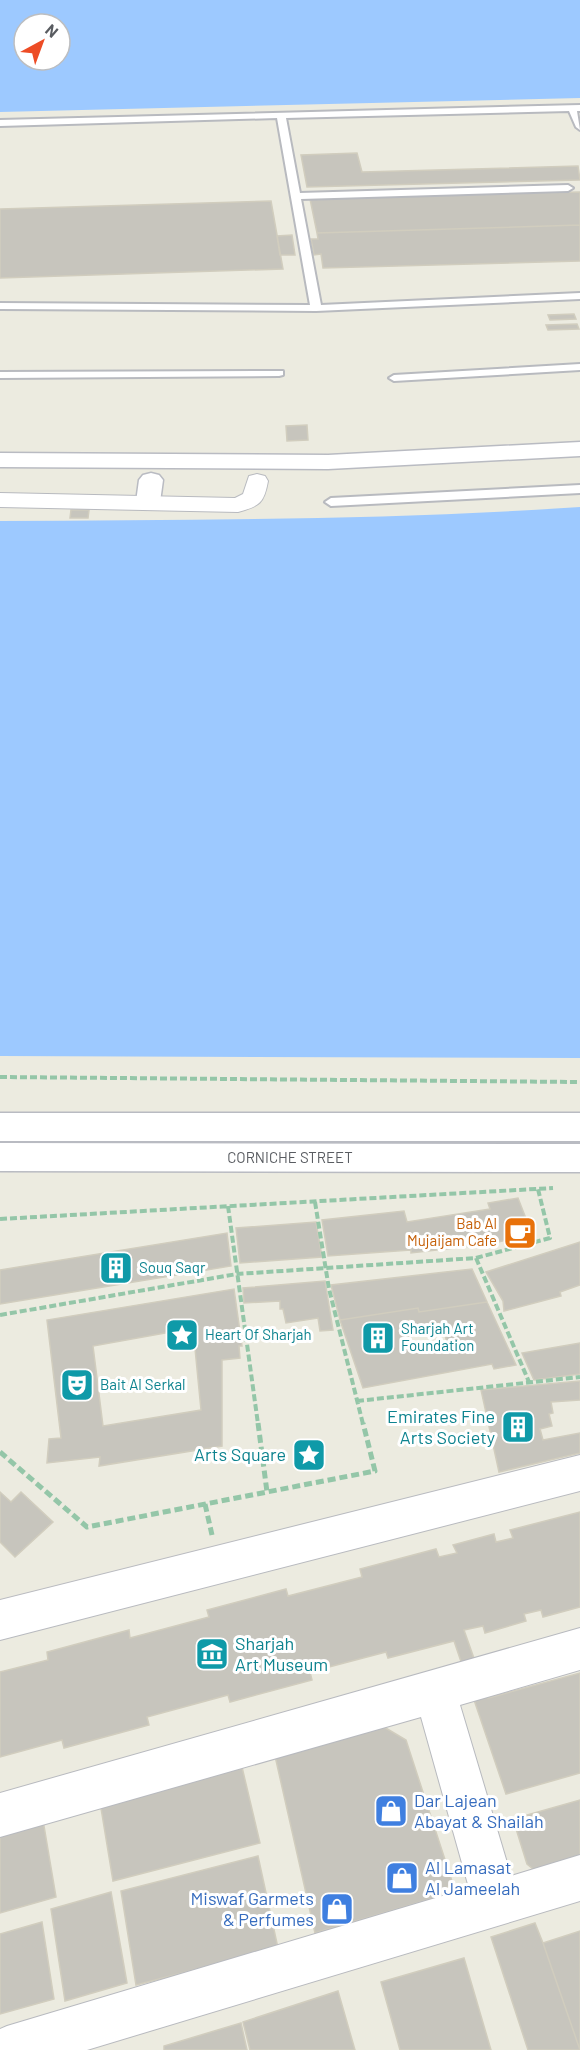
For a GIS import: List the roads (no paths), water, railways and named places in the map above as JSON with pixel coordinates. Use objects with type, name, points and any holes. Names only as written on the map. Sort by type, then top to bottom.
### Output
[{"type":"street","points":[[0,460],[328,462],[580,449]]},
{"type":"street","points":[[0,501],[257,481],[388,479],[580,468]]},
{"type":"street","points":[[0,479],[150,491]]},
{"type":"street","name":"CORNICHE STREET","points":[[0,1127],[580,1127]]},
{"type":"street","name":"CORNICHE STREET","points":[[0,1157],[580,1158]]},
{"type":"street","points":[[0,1620],[580,1473]]},
{"type":"street","points":[[0,1815],[580,1649]]},
{"type":"street","points":[[461,1684],[497,1904]]},
{"type":"street","points":[[7,2050],[580,1878]]},
{"type":"lane","points":[[0,123],[576,109],[580,127]]},
{"type":"lane","points":[[281,117],[316,308]]},
{"type":"lane","points":[[296,196],[568,188]]},
{"type":"lane","points":[[0,306],[316,308],[579,297]]},
{"type":"lane","points":[[394,378],[580,368]]},
{"type":"lane","points":[[0,375],[279,373]]},
{"type":"lane","points":[[331,502],[580,489]]},
{"type":"water","points":[[0,0],[580,0],[580,98],[0,112]]},
{"type":"water","points":[[580,507],[580,1058],[0,1056],[0,521],[363,517]]},
{"type":"place","name":"Bab Al Mujaijam Cafe","points":[[520,1233]]},
{"type":"place","name":"Souq Saqr","points":[[116,1268]]},
{"type":"place","name":"Heart Of Sharjah","points":[[182,1335]]},
{"type":"place","name":"Sharjah Art Foundation","points":[[378,1338]]},
{"type":"place","name":"Bait Al Serkal","points":[[77,1385]]},
{"type":"place","name":"Emirates Fine Arts Society","points":[[518,1427]]},
{"type":"place","name":"Arts Square","points":[[309,1455]]},
{"type":"place","name":"Sharjah Art Museum","points":[[212,1654]]},
{"type":"place","name":"Dar Lajean Abayat & Shailah","points":[[391,1811]]},
{"type":"place","name":"Al Lamasat Al Jameelah","points":[[402,1878]]},
{"type":"place","name":"Miswaf Garmets & Perfumes","points":[[337,1909]]}]
